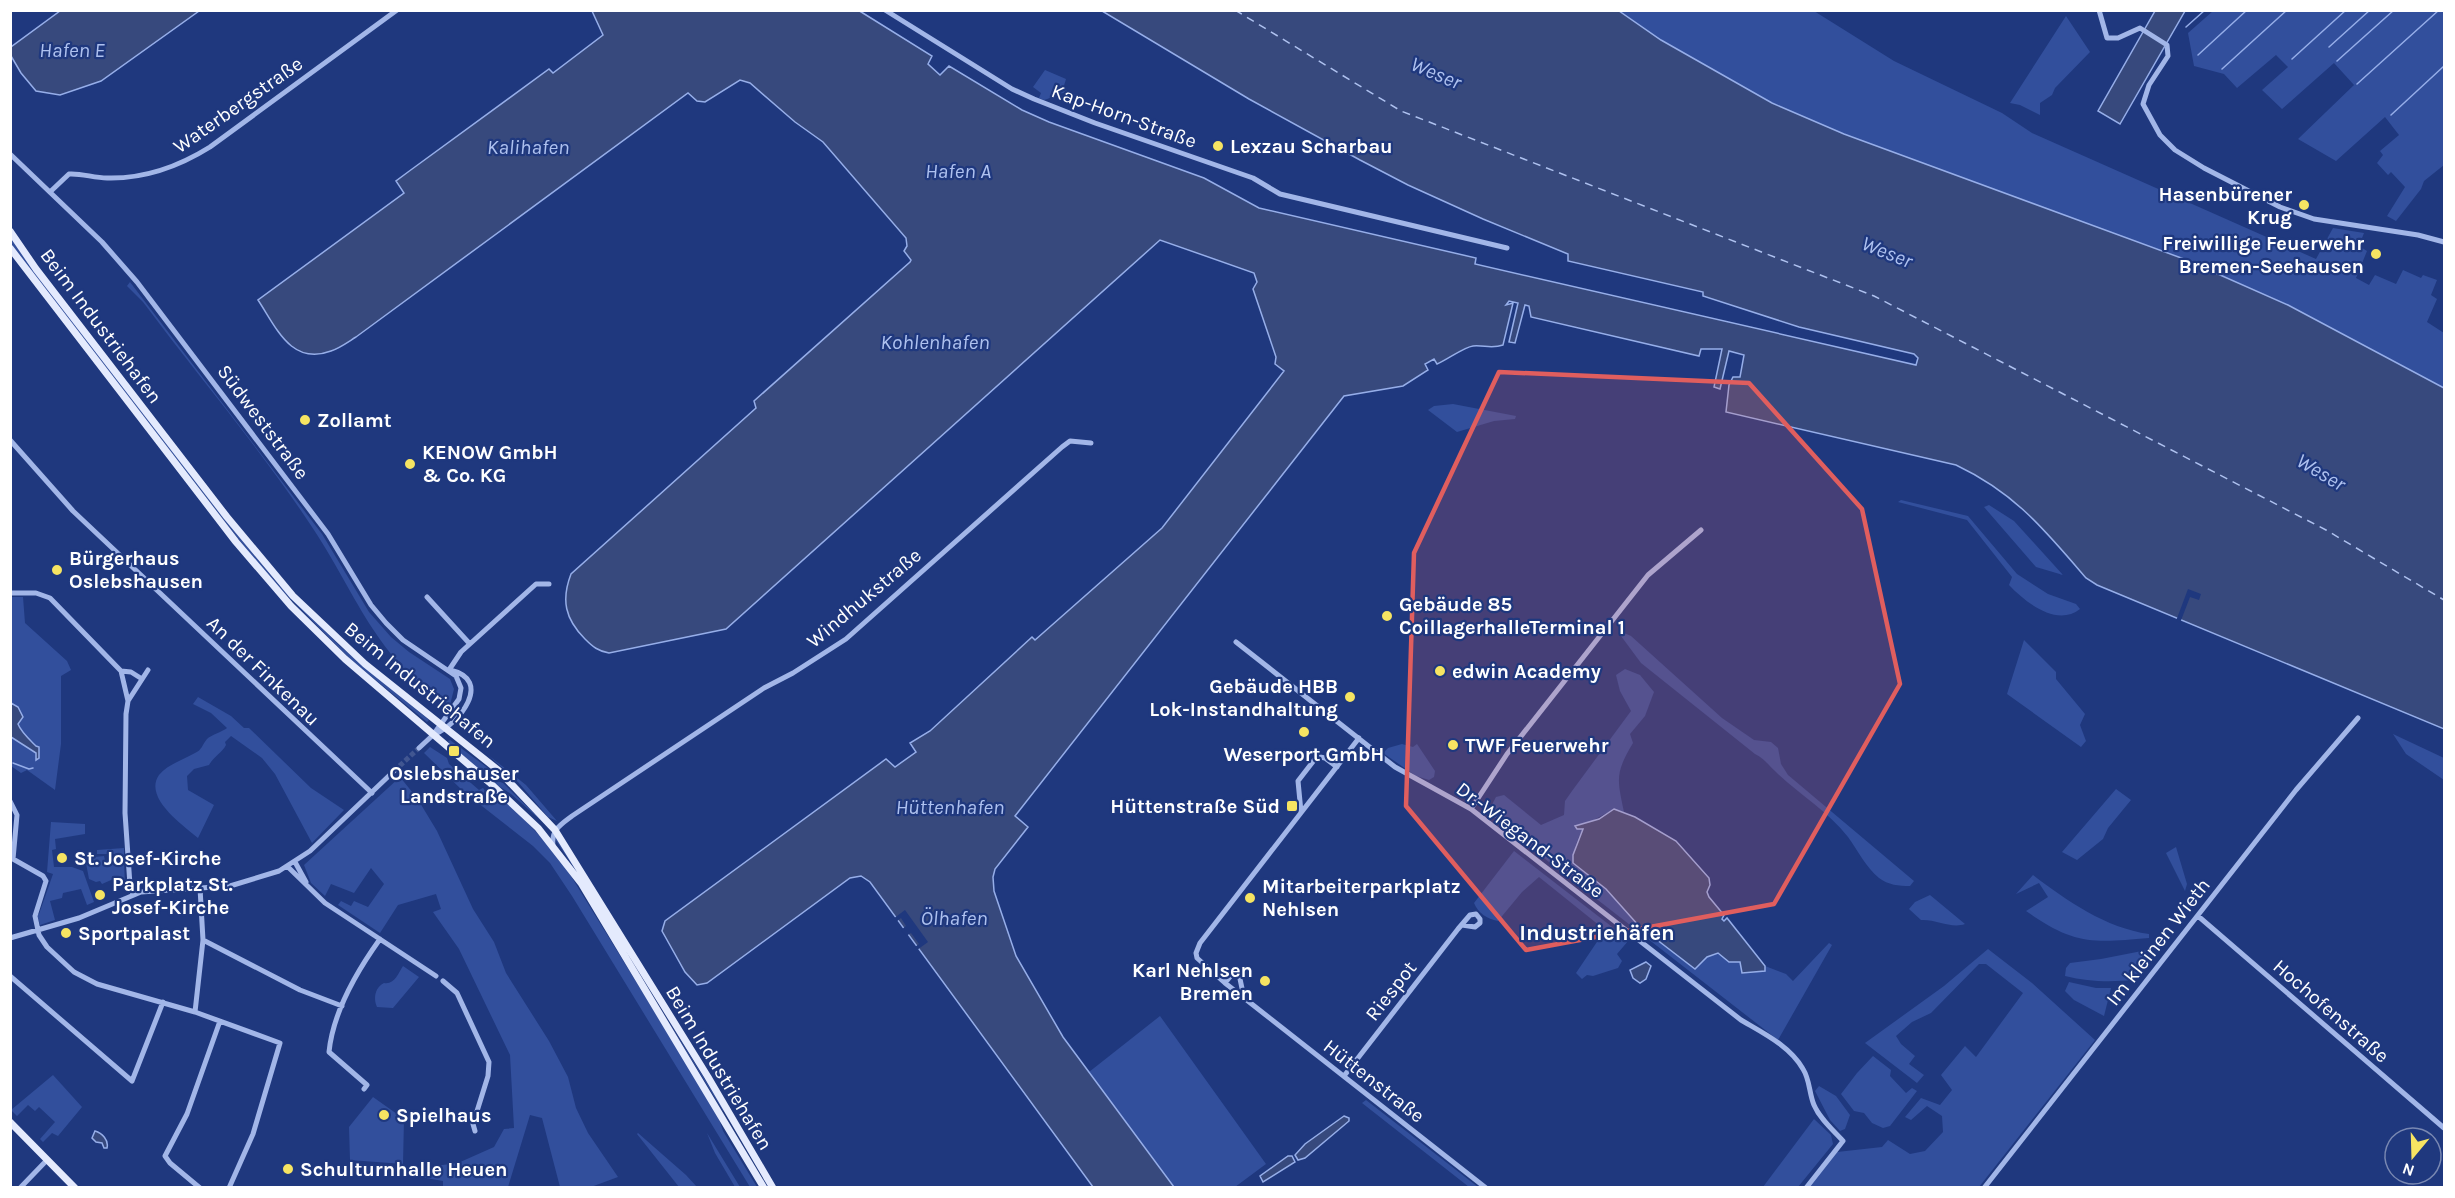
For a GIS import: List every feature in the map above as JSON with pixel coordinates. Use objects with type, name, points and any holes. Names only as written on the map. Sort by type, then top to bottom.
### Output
[{"type":"main road","name":"Beim Industriehafen","points":[[10,231],[36,269],[258,556],[328,632],[507,778],[555,830],[708,1077],[773,1188]]},
{"type":"main road","name":"Beim Industriehafen","points":[[10,248],[262,574],[320,635],[489,782],[538,828],[553,846],[581,883],[764,1188]]},
{"type":"main road","points":[[489,782],[495,778],[507,778]]},
{"type":"main road","points":[[10,1122],[75,1188]]},
{"type":"street","name":"Waterbergstraße","points":[[50,192],[69,174],[120,178],[147,174],[186,162],[210,147],[397,10]]},
{"type":"street","name":"Kap-Horn-Straße","points":[[885,10],[1012,89],[1062,111],[1253,178],[1280,194],[1507,248]]},
{"type":"street","points":[[2098,10],[2107,38],[2118,38],[2140,28],[2167,45],[2168,56],[2149,85],[2143,104],[2160,135],[2175,150],[2204,168],[2295,214],[2339,224],[2418,235],[2445,242]]},
{"type":"street","name":"Südweststraße","points":[[10,154],[102,242],[136,282],[328,534],[371,605],[403,640],[449,670],[462,673],[470,681],[469,700],[448,729]]},
{"type":"street","name":"An der Finkenau","points":[[10,440],[73,511],[372,793]]},
{"type":"street","name":"Windhukstraße","points":[[555,830],[734,707],[846,639],[1062,447],[1070,441],[1091,443]]},
{"type":"street","points":[[1471,809],[1506,753],[1648,575],[1701,530]]},
{"type":"street","points":[[419,748],[433,735],[457,703],[461,693],[460,683],[449,670],[461,651],[536,584],[549,584]]},
{"type":"street","points":[[10,593],[36,593],[50,598],[121,671],[128,700],[125,813],[130,885],[133,894]]},
{"type":"street","points":[[427,597],[469,643]]},
{"type":"street","name":"Dr.-Wiegand-Straße","points":[[1236,642],[1395,767],[1471,809],[1741,1020],[1781,1046],[1802,1067],[1814,1105],[1843,1141],[1806,1188]]},
{"type":"street","points":[[128,700],[148,670]]},
{"type":"street","points":[[121,671],[131,672],[142,679]]},
{"type":"street","name":"Im kleinen Wieth","points":[[1984,1188],[2296,790],[2358,718]]},
{"type":"street","points":[[433,735],[448,729]]},
{"type":"street","name":"Hüttenstraße","points":[[1359,738],[1200,942],[1196,953],[1197,958],[1225,983],[1486,1188]]},
{"type":"street","points":[[1300,814],[1298,781],[1315,759],[1325,758],[1337,767]]},
{"type":"street","points":[[10,938],[79,918],[133,894],[150,890],[230,886],[288,867],[340,825],[394,771]]},
{"type":"street","points":[[10,801],[17,815],[13,859],[42,876],[46,881],[35,916],[38,930],[47,947],[85,980],[195,1012],[280,1042],[253,1134],[229,1188]]},
{"type":"street","points":[[538,828],[547,831],[555,830]]},
{"type":"street","points":[[553,846],[552,836],[555,830]]},
{"type":"street","points":[[295,862],[307,884]]},
{"type":"street","points":[[288,867],[325,903],[436,976]]},
{"type":"street","points":[[195,1012],[203,940],[200,888]]},
{"type":"street","name":"Hochofenstraße","points":[[2198,916],[2445,1128]]},
{"type":"street","name":"Riespot","points":[[1344,1076],[1462,925]]},
{"type":"street","points":[[364,1089],[367,1085],[329,1053],[330,1042],[342,1006],[361,967],[380,939]]},
{"type":"street","points":[[203,940],[300,990],[342,1006]]},
{"type":"street","points":[[1225,983],[1234,972],[1239,974],[1244,998]]},
{"type":"street","points":[[10,976],[132,1081],[163,1002]]},
{"type":"street","points":[[443,981],[457,993],[489,1062],[488,1076],[473,1124],[475,1131]]},
{"type":"street","points":[[200,1188],[165,1156],[187,1114],[220,1021]]},
{"type":"street","points":[[20,1188],[47,1160]]},
{"type":"highlighted area","points":[[1499,372],[1749,383],[1862,509],[1900,684],[1774,904],[1526,950],[1406,806],[1414,553]]},
{"type":"shaded area","points":[[1619,11],[1814,11],[1894,61],[2002,113],[2032,133],[2316,259],[2333,228],[2364,233],[2359,246],[2367,251],[2356,278],[2369,285],[2375,275],[2396,284],[2403,270],[2421,278],[2423,275],[2437,280],[2431,295],[2437,299],[2427,322],[2444,333],[2444,388],[2288,305],[2184,259],[1844,135],[1772,103],[1661,40]]},
{"type":"shaded area","points":[[2213,11],[2444,11],[2444,165],[2424,181],[2421,189],[2396,221],[2387,216],[2405,187],[2391,172],[2388,175],[2377,163],[2383,155],[2380,151],[2399,135],[2385,117],[2336,161],[2298,139],[2354,85],[2334,63],[2282,109],[2262,90],[2288,67],[2276,55],[2237,88],[2224,74],[2194,66],[2188,33]]},
{"type":"shaded area","points":[[2066,16],[2090,52],[2055,88],[2052,95],[2040,103],[2040,115],[2020,105],[2010,103]]},
{"type":"shaded area","points":[[1045,70],[1066,79],[1063,89],[1079,96],[1077,102],[1065,93],[1044,100],[1039,98],[1041,93],[1033,87]]},
{"type":"shaded area","points":[[10,238],[220,513],[277,583],[341,647],[429,720],[427,722],[350,659],[264,572],[21,258]]},
{"type":"shaded area","points":[[130,282],[322,534],[369,612],[391,637],[409,652],[450,679],[454,689],[450,705],[425,688],[403,668],[385,646],[290,495],[143,302],[127,286]]},
{"type":"shaded area","points":[[1453,404],[1516,416],[1515,419],[1494,421],[1457,432],[1428,410],[1434,406]]},
{"type":"shaded area","points":[[1901,500],[1968,516],[2017,574],[2048,594],[2076,604],[2080,609],[2071,614],[2062,615],[2052,614],[2033,605],[2009,585],[2012,577],[1967,520],[1898,502]]},
{"type":"shaded area","points":[[1989,505],[2014,521],[2063,575],[2036,567],[1984,507]]},
{"type":"shaded area","points":[[10,597],[23,597],[25,623],[67,661],[71,670],[61,676],[61,744],[55,790],[27,770],[21,773],[11,766]]},
{"type":"shaded area","points":[[1622,632],[1631,636],[1722,718],[1754,740],[1771,742],[1778,748],[1781,764],[1788,775],[1914,881],[1910,886],[1894,885],[1874,874],[1832,819],[1761,758],[1641,663],[1621,636]]},
{"type":"shaded area","points":[[2024,640],[2056,672],[2056,679],[2085,714],[2080,725],[2086,741],[2081,747],[2007,694]]},
{"type":"shaded area","points":[[1625,669],[1640,675],[1654,692],[1645,716],[1630,734],[1633,743],[1620,769],[1619,784],[1624,812],[1614,809],[1585,826],[1577,841],[1573,863],[1606,889],[1639,926],[1695,969],[1707,957],[1718,953],[1729,962],[1740,962],[1765,971],[1765,966],[1786,974],[1793,981],[1829,943],[1832,945],[1778,1040],[1488,812],[1496,797],[1504,795],[1541,825],[1564,815],[1565,801],[1631,711],[1620,691],[1616,675]]},
{"type":"shaded area","points":[[198,697],[231,716],[244,728],[249,728],[311,788],[344,810],[312,843],[275,774],[262,758],[231,736],[209,765],[194,769],[187,776],[188,790],[214,805],[198,838],[167,811],[156,793],[159,775],[171,765],[197,752],[205,741],[227,728],[211,713],[193,704]]},
{"type":"shaded area","points":[[2393,734],[2444,758],[2444,780],[2406,754]]},
{"type":"shaded area","points":[[450,740],[496,774],[487,777],[450,744],[448,741]]},
{"type":"shaded area","points":[[1402,744],[1413,747],[1417,744],[1435,771],[1434,777],[1429,780],[1416,776],[1383,753],[1388,748]]},
{"type":"shaded area","points":[[430,747],[447,758],[449,764],[479,790],[483,788],[489,794],[510,805],[540,836],[566,868],[717,1113],[723,1131],[757,1187],[750,1187],[550,863],[533,846],[464,792],[424,753]]},
{"type":"shaded area","points":[[488,755],[526,785],[557,821],[548,817],[518,782]]},
{"type":"shaded area","points":[[400,777],[417,798],[437,831],[473,909],[494,942],[506,973],[549,1041],[568,1077],[576,1108],[588,1133],[618,1177],[591,1187],[560,1187],[542,1118],[530,1115],[508,1187],[443,1187],[443,1181],[403,1174],[403,1170],[458,1163],[494,1147],[504,1129],[514,1128],[510,1055],[459,949],[433,912],[441,909],[436,894],[398,905],[380,933],[338,905],[341,901],[351,906],[354,901],[368,907],[384,884],[371,868],[354,893],[331,884],[325,896],[311,883],[304,865]]},
{"type":"shaded area","points":[[497,781],[503,783],[546,825],[511,794],[494,783]]},
{"type":"shaded area","points":[[2116,789],[2131,800],[2108,828],[2103,839],[2077,860],[2062,852]]},
{"type":"shaded area","points":[[51,822],[85,824],[85,834],[55,839],[56,849],[52,850],[54,867],[72,867],[83,871],[94,902],[87,905],[81,889],[63,893],[62,898],[50,901],[55,920],[40,925],[37,914],[39,914],[53,874],[47,872]]},
{"type":"shaded area","points":[[555,839],[595,897],[632,961]]},
{"type":"shaded area","points":[[2176,847],[2187,884],[2185,891],[2166,853]]},
{"type":"shaded area","points":[[124,848],[124,856],[113,854],[113,857],[108,857],[108,854],[97,854],[97,850]]},
{"type":"shaded area","points":[[1514,851],[1629,940],[1617,954],[1622,961],[1618,968],[1593,976],[1587,975],[1582,979],[1576,973],[1605,930],[1539,877],[1522,892],[1498,921],[1480,913],[1474,903]]},
{"type":"shaded area","points":[[104,856],[105,860],[124,858],[125,887],[123,888],[118,877],[102,884],[100,881],[89,879],[85,858]]},
{"type":"shaded area","points":[[2033,875],[2102,920],[2149,934],[2149,938],[2113,941],[2084,939],[2071,936],[2043,922],[2026,911],[2048,897],[2039,883],[2016,894]]},
{"type":"shaded area","points":[[1930,895],[1965,924],[1954,925],[1921,920],[1909,909],[1915,902]]},
{"type":"shaded area","points":[[1988,949],[2032,983],[2095,1040],[1979,1187],[1808,1188],[1837,1152],[1882,1147],[1888,1140],[1910,1154],[1925,1151],[1943,1132],[1942,1116],[1927,1106],[1911,1120],[1905,1117],[1921,1098],[1940,1105],[1952,1090],[1941,1075],[1965,1046],[1976,1057],[2023,993],[1986,964],[1979,964],[1931,1013],[1912,1022],[1896,1036],[1901,1044],[1915,1056],[1909,1064],[1924,1075],[1917,1083],[1865,1043],[1944,986]]},
{"type":"shaded area","points":[[2147,950],[2135,980],[2100,981],[2065,976],[2066,968],[2070,963]]},
{"type":"shaded area","points":[[403,966],[419,977],[393,1008],[377,1007],[375,997],[377,990],[384,983],[393,981]]},
{"type":"shaded area","points":[[2069,982],[2096,988],[2111,988],[2104,1016],[2074,1000],[2065,991]]},
{"type":"shaded area","points":[[658,1005],[724,1110],[723,1111]]},
{"type":"shaded area","points":[[1160,1016],[1266,1164],[1235,1187],[1174,1187],[1089,1072]]},
{"type":"shaded area","points":[[1873,1056],[1891,1070],[1890,1076],[1906,1093],[1912,1088],[1917,1091],[1890,1126],[1883,1128],[1872,1123],[1864,1113],[1854,1111],[1841,1094]]},
{"type":"shaded area","points":[[53,1075],[82,1107],[58,1136],[52,1133],[43,1142],[40,1139],[55,1122],[39,1107],[35,1111],[28,1105],[17,1116],[11,1110]]},
{"type":"shaded area","points":[[1819,1086],[1836,1096],[1850,1115],[1845,1129],[1840,1131],[1830,1120],[1815,1091]]},
{"type":"shaded area","points":[[373,1097],[404,1119],[403,1164],[350,1160],[349,1127]]},
{"type":"shaded area","points":[[1366,1100],[1478,1187],[1469,1187],[1362,1103]]},
{"type":"shaded area","points":[[1814,1119],[1831,1135],[1833,1144],[1798,1187],[1763,1187]]},
{"type":"shaded area","points":[[638,1133],[686,1175],[697,1187],[679,1187]]},
{"type":"shaded area","points":[[707,1133],[740,1187],[735,1187],[715,1153]]},
{"type":"water","points":[[858,10],[932,56],[928,64],[940,75],[949,66],[1022,110],[1204,178],[1259,208],[1476,258],[1475,264],[1916,365],[1918,358],[1914,354],[1799,327],[1703,296],[1703,292],[1568,261],[1568,254],[1483,219],[1360,160],[1249,99],[1102,11],[1619,11],[1661,40],[1772,103],[1844,134],[2184,259],[2288,305],[2444,388],[2444,729],[2097,585],[2086,578],[2042,528],[2012,500],[1977,476],[1956,465],[1726,412],[1729,385],[1733,377],[1740,377],[1744,355],[1729,351],[1720,389],[1714,387],[1722,349],[1701,349],[1699,356],[1531,317],[1529,306],[1525,305],[1515,343],[1509,342],[1518,303],[1509,301],[1506,305],[1513,303],[1503,345],[1469,347],[1437,364],[1434,359],[1425,364],[1428,370],[1403,386],[1344,396],[1015,816],[1028,827],[995,869],[993,877],[994,891],[1016,956],[1063,1037],[1174,1187],[1093,1187],[870,882],[861,876],[850,878],[707,983],[697,985],[685,972],[662,931],[665,921],[886,759],[895,767],[916,752],[910,743],[930,731],[1032,637],[1035,640],[1162,528],[1284,371],[1275,364],[1276,357],[1253,289],[1257,282],[1254,273],[1160,240],[726,629],[609,653],[599,650],[588,642],[578,632],[569,616],[566,592],[571,574],[756,408],[754,401],[911,260],[904,251],[907,246],[906,238],[823,142],[795,122],[750,83],[740,80],[705,102],[697,101],[688,93],[338,348],[317,354],[295,349],[278,332],[258,300],[404,193],[396,181],[549,69],[553,73],[603,35],[592,11]]},
{"type":"water","name":"Hafen E","points":[[60,11],[199,11],[101,81],[60,95],[36,91],[11,56],[11,47]]},
{"type":"water","points":[[2155,11],[2185,11],[2120,124],[2098,111]]},
{"type":"water","points":[[11,703],[18,707],[23,717],[18,724],[21,730],[39,747],[39,758],[36,760],[36,753],[11,737]]},
{"type":"water","points":[[1614,809],[1635,817],[1676,841],[1709,878],[1710,885],[1707,892],[1724,915],[1722,919],[1724,921],[1727,918],[1765,966],[1765,971],[1742,973],[1740,962],[1729,962],[1718,953],[1707,957],[1695,969],[1639,926],[1606,889],[1573,863],[1573,855],[1583,829],[1577,829],[1575,826],[1599,819]]},
{"type":"water","points":[[1646,962],[1651,966],[1646,979],[1640,983],[1633,978],[1630,970]]},
{"type":"water","points":[[1344,1116],[1349,1118],[1349,1121],[1305,1158],[1298,1160],[1295,1155],[1305,1144]]},
{"type":"water","points":[[95,1131],[104,1137],[107,1148],[92,1138]]},
{"type":"water","points":[[1288,1156],[1292,1156],[1295,1162],[1263,1182],[1260,1176]]},
{"type":"pier","points":[[2188,589],[2201,594],[2199,600],[2190,597],[2180,623],[2176,621]]},
{"type":"pier","points":[[905,910],[928,942],[917,950],[915,947],[919,944],[911,933],[906,936],[901,930],[906,926],[901,918],[896,922],[893,919]]},
{"type":"waterway","points":[[2186,27],[2205,10]]},
{"type":"waterway","points":[[2198,55],[2247,10]]},
{"type":"waterway","points":[[2222,69],[2287,10]]},
{"type":"waterway","points":[[2292,59],[2346,10]]},
{"type":"waterway","points":[[2329,47],[2370,10]]},
{"type":"waterway","points":[[2337,61],[2394,10]]},
{"type":"waterway","points":[[2357,84],[2439,10]]},
{"type":"waterway","points":[[2391,115],[2444,66]]},
{"type":"waterway","points":[[13,763],[29,769],[33,768]]},
{"type":"ferry route","points":[[1235,10],[1401,111],[1874,296],[2326,530],[2444,600]]},
{"type":"tunnel","points":[[394,771],[419,748]]},
{"type":"place","name":"Lexzau Scharbau","points":[[1218,146]]},
{"type":"place","name":"Hasenbürener Krug","points":[[2304,205]]},
{"type":"place","name":"Freiwillige Feuerwehr Bremen-Seehausen","points":[[2376,254]]},
{"type":"place","name":"Zollamt","points":[[305,420]]},
{"type":"place","name":"KENOW GmbH & Co. KG","points":[[410,464]]},
{"type":"place","name":"Bürgerhaus Oslebshausen","points":[[57,570]]},
{"type":"place","name":"Gebäude 85 CoillagerhalleTerminal 1","points":[[1387,616]]},
{"type":"place","name":"edwin Academy","points":[[1440,671]]},
{"type":"place","name":"Gebäude HBB Lok-Instandhaltung","points":[[1350,697]]},
{"type":"place","name":"Weserport GmbH","points":[[1304,732]]},
{"type":"place","name":"TWF Feuerwehr","points":[[1453,745]]},
{"type":"place","name":"Oslebshauser Landstraße","points":[[454,751]]},
{"type":"place","name":"Hüttenstraße Süd","points":[[1292,806]]},
{"type":"place","name":"St. Josef-Kirche","points":[[62,858]]},
{"type":"place","name":"Parkplatz St. Josef-Kirche","points":[[100,895]]},
{"type":"place","name":"Mitarbeiterparkplatz Nehlsen","points":[[1250,898]]},
{"type":"place","name":"Sportpalast","points":[[66,933]]},
{"type":"place","name":"Karl Nehlsen Bremen","points":[[1265,981]]},
{"type":"place","name":"Spielhaus","points":[[384,1115]]},
{"type":"place","name":"Schulturnhalle Heuen","points":[[288,1169]]},
{"type":"district","name":"Industriehäfen","points":[[1597,933]]},
{"type":"water label","name":"Weser","points":[[1436,73]]},
{"type":"water label","name":"Kalihafen","points":[[528,147]]},
{"type":"water label","name":"Hafen A","points":[[958,171]]},
{"type":"water label","name":"Weser","points":[[1887,252]]},
{"type":"water label","name":"Kohlenhafen","points":[[935,342]]},
{"type":"water label","name":"Weser","points":[[2321,472]]},
{"type":"water label","name":"Hüttenhafen","points":[[950,807]]},
{"type":"water label","name":"Ölhafen","points":[[954,918]]}]
